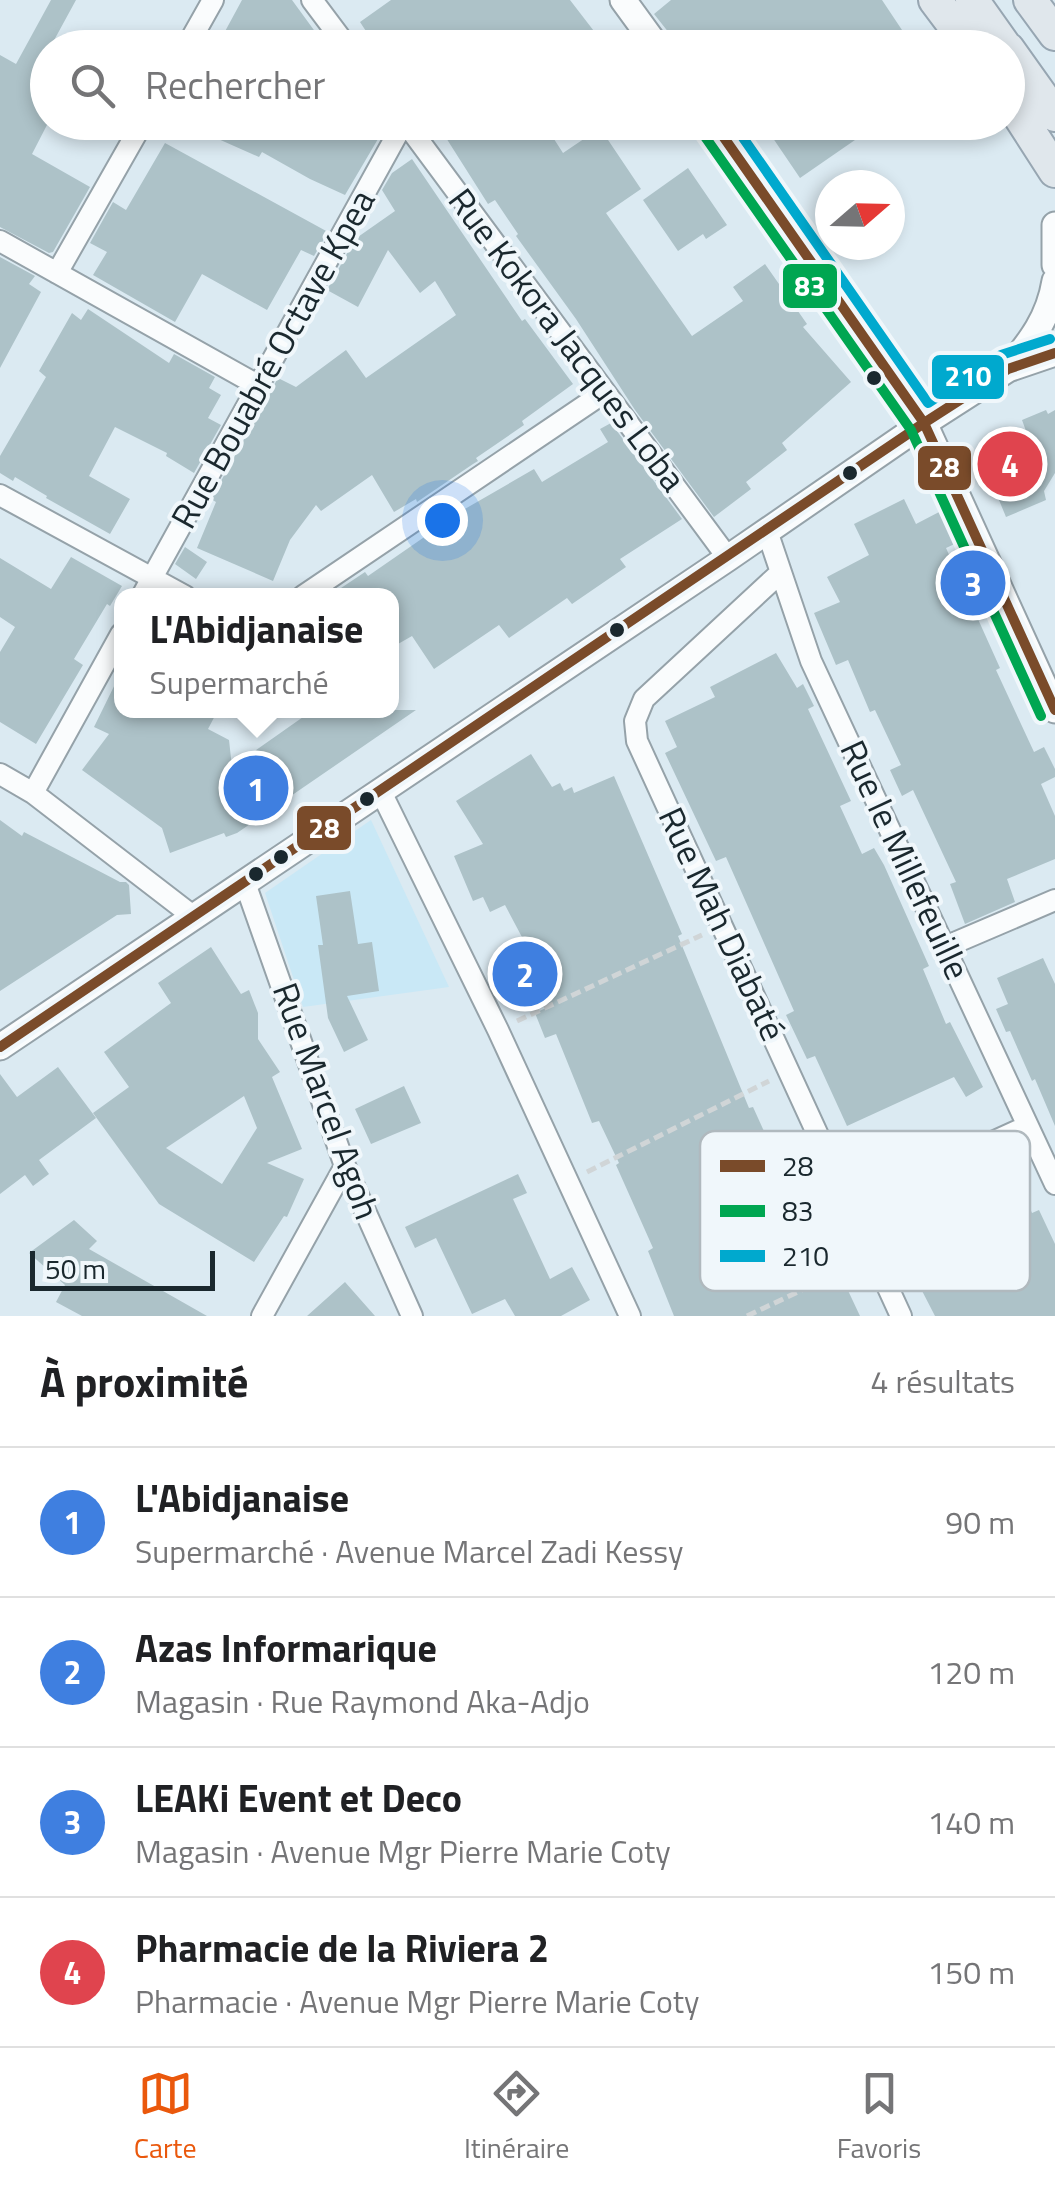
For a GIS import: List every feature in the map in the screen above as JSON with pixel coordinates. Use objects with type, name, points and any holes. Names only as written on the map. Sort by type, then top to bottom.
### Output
[{"type":"main road","points":[[935,0],[957,30]]},
{"type":"main road","points":[[972,0],[994,30]]},
{"type":"main road","points":[[1030,0],[1055,34]]},
{"type":"main road","points":[[1025,73],[1055,114]]},
{"type":"main road","points":[[1025,124],[1055,171]]},
{"type":"street","points":[[196,30],[213,0]]},
{"type":"street","points":[[312,0],[334,30]]},
{"type":"street","points":[[623,0],[645,30]]},
{"type":"street","points":[[57,274],[133,140]]},
{"type":"street","name":"Rue Bouabré Octave Kpea","points":[[147,587],[394,140]]},
{"type":"street","name":"Rue Kokora Jacques Loba","points":[[417,140],[728,558]]},
{"type":"street","points":[[725,140],[924,423],[1055,710]]},
{"type":"street","points":[[1055,225],[1055,264]]},
{"type":"street","points":[[0,241],[259,386]]},
{"type":"street","points":[[1008,369],[1037,333],[1051,306],[1055,281]]},
{"type":"street","points":[[0,1046],[924,423],[1008,369],[1055,353]]},
{"type":"street","points":[[314,588],[605,392]]},
{"type":"street","points":[[0,495],[147,587]]},
{"type":"street","name":"Rue le Millefeuille","points":[[767,532],[812,660],[1055,1184]]},
{"type":"street","name":"Rue Mah Diabaté","points":[[780,574],[644,699],[635,721],[637,741],[818,1131]]},
{"type":"street","points":[[33,793],[114,647]]},
{"type":"street","points":[[0,774],[33,793],[194,916]]},
{"type":"street","points":[[381,792],[498,1030],[630,1316]]},
{"type":"street","name":"Rue Marcel Agoh","points":[[245,883],[344,1166],[412,1316]]},
{"type":"street","points":[[946,947],[1055,900]]},
{"type":"street","points":[[1017,1131],[1028,1126]]},
{"type":"street","points":[[262,1316],[344,1166]]},
{"type":"street","name":"Rue Mah Diabaté","points":[[890,1291],[901,1316]]},
{"type":"path","points":[[498,1030],[723,926]]},
{"type":"path","points":[[568,1182],[790,1071]]},
{"type":"path","points":[[747,1316],[800,1291]]},
{"type":"shaded area","points":[[371,820],[449,987],[303,1007],[265,893]]},
{"type":"building","points":[[51,0],[76,0],[60,30],[35,30]]},
{"type":"building","points":[[242,0],[292,0],[314,30],[226,30]]},
{"type":"building","points":[[391,0],[570,0],[593,30],[365,30],[360,22]]},
{"type":"building","points":[[671,0],[882,0],[902,30],[667,30],[654,14]]},
{"type":"building","points":[[30,38],[30,140],[39,140],[32,154],[90,187],[49,253],[0,227],[0,55],[16,64]]},
{"type":"building","points":[[221,140],[377,140],[345,195],[262,152],[259,157]]},
{"type":"building","points":[[447,140],[555,140],[563,153],[582,140],[608,140],[641,189],[606,213],[692,336],[743,301],[733,287],[765,264],[807,324],[803,327],[851,382],[782,443],[787,450],[746,482],[751,489],[714,517],[635,410],[495,200],[488,204]]},
{"type":"building","points":[[774,140],[855,140],[800,178]]},
{"type":"building","points":[[165,143],[328,232],[314,256],[301,250],[267,310],[202,274],[175,322],[93,275],[107,252],[90,243],[113,202],[126,210]]},
{"type":"building","points":[[412,159],[522,321],[525,319],[573,384],[476,458],[478,461],[417,502],[416,499],[394,512],[372,475],[321,511],[316,505],[290,540],[273,581],[197,548],[216,502],[211,499],[278,378],[296,387],[346,350],[366,378],[456,315],[435,281],[420,293],[388,250],[358,307],[327,290],[355,239],[395,211],[382,190],[392,173]]},
{"type":"building","points":[[688,168],[727,225],[706,239],[703,234],[678,251],[643,200]]},
{"type":"building","points":[[0,257],[35,276],[29,284],[41,292],[0,368]]},
{"type":"building","points":[[88,309],[169,363],[174,354],[215,377],[209,388],[221,395],[208,418],[221,425],[194,473],[166,456],[167,453],[115,427],[89,476],[130,499],[110,534],[15,477],[13,481],[0,473],[0,456],[46,377],[39,371],[72,313],[81,320]]},
{"type":"building","points":[[1046,410],[1048,414],[1055,410],[1055,473],[1044,491],[1046,500],[1006,517],[992,483],[1000,480],[996,467],[1001,450],[1007,441],[1026,431],[1022,420]]},
{"type":"building","points":[[611,423],[682,519],[620,559],[626,567],[572,604],[567,598],[509,638],[499,625],[434,669],[412,636],[399,643],[399,588],[341,588],[365,572],[368,576],[432,528],[534,469],[542,482],[608,442],[600,429]]},
{"type":"building","points":[[904,499],[916,524],[941,511],[950,523],[959,542],[946,548],[1000,668],[996,670],[1034,752],[1044,747],[1055,769],[1055,777],[1041,784],[1055,816],[1055,859],[1007,879],[1015,902],[965,924],[950,884],[956,882],[913,790],[902,796],[890,770],[901,765],[875,710],[870,712],[848,660],[836,665],[814,613],[840,602],[827,577],[869,555],[854,524]]},
{"type":"building","points":[[185,547],[207,562],[196,579],[175,564]]},
{"type":"building","points":[[71,557],[122,586],[114,588],[114,599],[110,606],[107,604],[74,659],[83,665],[36,744],[0,722],[0,652],[15,627],[0,617],[0,558],[51,589]]},
{"type":"building","points":[[776,653],[797,688],[803,684],[814,706],[808,709],[851,801],[840,806],[862,854],[874,848],[884,865],[929,966],[923,969],[946,1024],[950,1022],[983,1087],[966,1097],[954,1077],[847,1126],[815,1056],[807,1059],[786,1015],[794,1011],[726,857],[716,861],[665,753],[677,747],[665,721],[715,697],[710,687]]},
{"type":"building","points":[[114,686],[114,718],[214,718],[208,729],[229,740],[232,767],[302,718],[399,718],[399,710],[416,710],[237,833],[226,837],[224,833],[170,853],[162,828],[82,770],[109,734],[94,727]]},
{"type":"building","points":[[531,754],[552,787],[560,783],[564,791],[572,787],[574,793],[614,776],[682,934],[678,936],[749,1108],[753,1107],[764,1131],[700,1131],[700,1291],[848,1291],[860,1316],[674,1316],[648,1251],[653,1248],[616,1165],[619,1163],[599,1121],[592,1123],[556,1034],[545,1038],[535,1013],[546,1008],[525,959],[532,956],[505,905],[490,912],[483,897],[473,901],[454,856],[483,844],[456,801]]},
{"type":"building","points":[[0,820],[22,836],[24,832],[126,882],[131,914],[117,915],[0,991]]},
{"type":"building","points":[[350,891],[358,944],[372,942],[379,991],[347,996],[368,1040],[344,1052],[328,1018],[316,896]]},
{"type":"building","points":[[211,947],[241,994],[249,990],[258,1013],[258,1039],[280,1072],[272,1077],[302,1149],[267,1163],[304,1179],[287,1217],[284,1216],[254,1262],[159,1204],[93,1113],[129,1087],[104,1052],[171,1003],[158,983]],"holes":[[[244,1096],[257,1128],[222,1184],[166,1148]]]},
{"type":"building","points":[[1043,958],[1055,984],[1055,1126],[1035,1079],[1032,1081],[996,1009],[1008,1004],[997,978]]},
{"type":"building","points":[[58,1067],[96,1118],[39,1160],[49,1174],[33,1186],[25,1175],[0,1194],[0,1074],[17,1097]]},
{"type":"building","points":[[404,1086],[421,1123],[371,1144],[355,1109]]},
{"type":"building","points":[[518,1174],[527,1193],[513,1199],[550,1279],[572,1267],[590,1300],[561,1316],[515,1316],[505,1299],[472,1314],[436,1238],[415,1248],[405,1227]]},
{"type":"building","points":[[1030,1209],[1032,1213],[1039,1210],[1055,1244],[1055,1316],[935,1316],[922,1291],[1030,1291]]},
{"type":"building","points":[[74,1220],[97,1241],[89,1249],[207,1316],[82,1316],[56,1302],[65,1285],[29,1253]]},
{"type":"building","points":[[345,1282],[375,1316],[307,1316]]},
{"type":"transit line","name":"83","points":[[707,140],[911,430],[1041,716]]},
{"type":"transit line","name":"28","points":[[726,140],[924,423],[1055,710]]},
{"type":"transit line","name":"210","points":[[745,140],[928,403],[1001,355],[1050,339]]},
{"type":"transit line","name":"28","points":[[0,1047],[924,423],[1008,369],[1055,353]]},
{"type":"place","name":"Pharmacie de la Riviera 2","points":[[1010,464]]},
{"type":"place","name":"LEAKi Event et Deco","points":[[973,583]]},
{"type":"place","name":"L'Abidjanaise","points":[[256,788]]},
{"type":"place","name":"Azas Informarique","points":[[525,974]]}]
